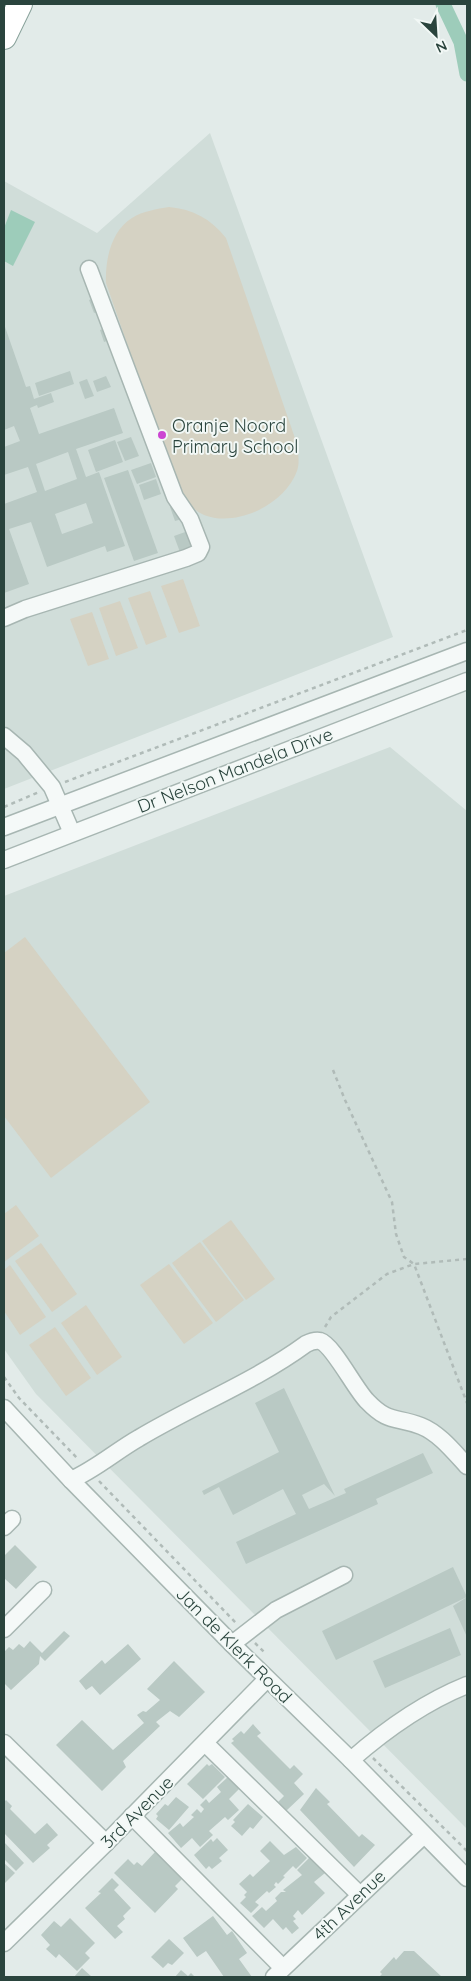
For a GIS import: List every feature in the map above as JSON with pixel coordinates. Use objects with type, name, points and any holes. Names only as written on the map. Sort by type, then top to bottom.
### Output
[{"type":"highway","points":[[4,37],[20,4]]},
{"type":"street","points":[[4,618],[25,609],[186,558],[198,553],[202,547],[190,519],[175,497],[88,269]]},
{"type":"street","name":"Dr Nelson Mandela Drive","points":[[4,828],[467,651]]},
{"type":"street","name":"Dr Nelson Mandela Drive","points":[[4,860],[467,681]]},
{"type":"street","points":[[4,736],[24,753],[52,787],[72,833]]},
{"type":"street","points":[[71,1480],[90,1472],[138,1438],[243,1383],[306,1344],[316,1341],[327,1344],[356,1388],[380,1415],[422,1426],[436,1434],[467,1466]]},
{"type":"street","name":"Jan de Klerk Road","points":[[4,1408],[71,1480],[232,1644],[351,1760],[467,1878]]},
{"type":"street","points":[[232,1644],[283,1606],[344,1575]]},
{"type":"street","points":[[4,1629],[43,1590]]},
{"type":"street","name":"3rd Avenue","points":[[4,1943],[106,1843],[267,1679]]},
{"type":"street","points":[[351,1760],[398,1723],[450,1692],[467,1685]]},
{"type":"street","points":[[4,1743],[106,1843]]},
{"type":"street","points":[[205,1743],[360,1895]]},
{"type":"street","points":[[132,1816],[279,1973]]},
{"type":"street","name":"4th Avenue","points":[[279,1973],[424,1835]]},
{"type":"path","points":[[4,807],[52,787],[467,630]]},
{"type":"path","points":[[333,1070],[392,1202],[396,1234],[404,1257],[414,1264],[467,1403]]},
{"type":"path","points":[[316,1341],[331,1317],[387,1274],[414,1264],[467,1259]]},
{"type":"path","points":[[4,1377],[19,1398],[265,1654]]},
{"type":"path","points":[[364,1749],[467,1852]]},
{"type":"shaded area","name":"Oranje Noord Primary School","points":[[210,133],[393,637],[4,789],[4,181],[97,233]]},
{"type":"shaded area","points":[[169,207],[186,210],[201,216],[214,225],[226,238],[297,444],[298,468],[291,483],[271,503],[245,515],[217,518],[204,515],[185,500],[177,488],[106,283],[108,256],[119,230],[136,216]]},
{"type":"shaded area","points":[[11,210],[35,222],[13,266],[4,261],[4,228]]},
{"type":"shaded area","points":[[183,579],[200,626],[179,633],[161,586]]},
{"type":"shaded area","points":[[150,591],[167,637],[146,645],[128,598]]},
{"type":"shaded area","points":[[120,601],[138,648],[116,656],[99,608]]},
{"type":"shaded area","points":[[92,612],[109,659],[88,666],[70,619]]},
{"type":"shaded area","points":[[390,747],[467,811],[467,1829],[36,1394],[4,1349],[4,896]]},
{"type":"shaded area","points":[[25,937],[150,1102],[51,1178],[4,1116],[4,953]]},
{"type":"shaded area","points":[[16,1205],[39,1236],[4,1262],[4,1214]]},
{"type":"shaded area","points":[[231,1220],[275,1279],[246,1300],[202,1241]]},
{"type":"shaded area","points":[[200,1242],[244,1300],[216,1322],[172,1263]]},
{"type":"shaded area","points":[[41,1243],[77,1294],[52,1312],[15,1261]]},
{"type":"shaded area","points":[[169,1264],[213,1323],[184,1344],[140,1285]]},
{"type":"shaded area","points":[[10,1265],[46,1317],[20,1335],[4,1311],[4,1270]]},
{"type":"shaded area","points":[[86,1305],[122,1357],[97,1375],[61,1323]]},
{"type":"shaded area","points":[[55,1327],[91,1378],[66,1396],[29,1345]]},
{"type":"building","points":[[97,297],[102,310],[94,313],[89,300]]},
{"type":"building","points":[[4,324],[26,387],[30,386],[34,399],[51,393],[54,402],[38,408],[37,405],[30,408],[39,434],[114,408],[123,433],[76,449],[86,477],[99,472],[125,546],[107,552],[105,546],[47,567],[31,522],[9,529],[29,584],[4,593],[4,504],[37,492],[28,467],[4,475],[4,447],[20,441],[14,426],[4,430]],"holes":[[[68,452],[77,479],[45,491],[36,464]],[[86,503],[93,523],[62,534],[55,514]]]},
{"type":"building","points":[[108,327],[113,339],[104,342],[100,330]]},
{"type":"building","points":[[70,371],[74,384],[39,396],[35,383]]},
{"type":"building","points":[[106,376],[111,387],[97,392],[93,381]]},
{"type":"building","points":[[87,379],[94,396],[85,399],[79,382]]},
{"type":"building","points":[[131,437],[139,456],[125,461],[117,442]]},
{"type":"building","points":[[115,440],[123,462],[96,472],[88,450]]},
{"type":"building","points":[[151,463],[156,477],[137,484],[131,470]]},
{"type":"building","points":[[128,470],[158,553],[134,561],[104,478]]},
{"type":"building","points":[[156,479],[161,494],[144,500],[139,485]]},
{"type":"building","points":[[178,505],[182,519],[175,521],[170,507]]},
{"type":"building","points":[[188,531],[194,550],[181,555],[174,536]]},
{"type":"building","points":[[284,1388],[335,1496],[324,1484],[302,1495],[309,1509],[346,1493],[344,1489],[423,1453],[433,1473],[376,1499],[378,1504],[246,1564],[236,1542],[296,1514],[283,1489],[233,1515],[219,1487],[204,1495],[202,1491],[279,1452],[255,1403]]},
{"type":"building","points":[[15,1545],[37,1567],[16,1589],[4,1578],[4,1556]]},
{"type":"building","points":[[453,1567],[467,1597],[336,1660],[322,1631]]},
{"type":"building","points":[[467,1597],[467,1637],[453,1606]]},
{"type":"building","points":[[450,1628],[461,1655],[385,1688],[373,1661]]},
{"type":"building","points":[[64,1631],[70,1636],[45,1661],[40,1656],[39,1664],[11,1690],[4,1683],[4,1652],[9,1647],[13,1650],[19,1644],[24,1648],[30,1641],[42,1653]]},
{"type":"building","points":[[128,1644],[141,1659],[100,1695],[92,1686],[86,1690],[79,1681],[102,1660],[105,1664]]},
{"type":"building","points":[[174,1661],[205,1692],[179,1717],[170,1711],[156,1722],[160,1726],[123,1761],[126,1767],[102,1791],[56,1745],[82,1720],[113,1750],[144,1723],[137,1715],[143,1711],[146,1712],[160,1700],[147,1689]]},
{"type":"building","points":[[253,1724],[261,1733],[257,1736],[290,1769],[294,1765],[303,1774],[294,1783],[304,1794],[286,1811],[278,1802],[284,1796],[231,1743],[234,1741],[232,1739],[241,1731],[244,1734]]},
{"type":"building","points":[[207,1764],[209,1766],[212,1764],[225,1777],[203,1799],[187,1784]]},
{"type":"building","points":[[228,1777],[239,1789],[229,1799],[239,1810],[228,1820],[225,1817],[209,1831],[213,1835],[200,1847],[192,1838],[181,1848],[168,1833],[180,1823],[183,1827],[194,1817],[191,1815],[197,1809],[201,1813],[204,1809],[200,1805],[206,1799],[209,1803],[221,1792],[217,1787]]},
{"type":"building","points":[[316,1788],[330,1802],[327,1804],[359,1837],[362,1834],[375,1845],[354,1867],[300,1810]]},
{"type":"building","points":[[176,1797],[189,1807],[169,1830],[156,1819],[158,1816],[156,1814],[165,1804],[168,1806]]},
{"type":"building","points":[[6,1800],[12,1806],[10,1809],[35,1834],[47,1823],[58,1835],[47,1845],[50,1848],[33,1863],[4,1833],[4,1802]]},
{"type":"building","points":[[248,1804],[263,1817],[253,1829],[250,1827],[242,1836],[231,1826],[235,1822],[233,1820]]},
{"type":"building","points":[[217,1838],[228,1850],[219,1858],[222,1861],[212,1869],[209,1866],[206,1869],[194,1855],[211,1839],[213,1842]]},
{"type":"building","points":[[270,1841],[284,1855],[296,1847],[307,1858],[296,1869],[293,1866],[278,1884],[276,1882],[274,1885],[276,1887],[269,1893],[267,1891],[255,1902],[259,1905],[251,1913],[240,1903],[246,1897],[244,1895],[247,1892],[239,1884],[250,1874],[253,1877],[270,1861],[260,1851]]},
{"type":"building","points":[[4,1842],[24,1863],[16,1871],[4,1859]]},
{"type":"building","points":[[155,1852],[182,1879],[175,1886],[178,1889],[155,1913],[114,1873],[128,1859],[134,1865],[137,1862],[142,1866]]},
{"type":"building","points":[[310,1857],[325,1873],[314,1882],[325,1893],[302,1915],[298,1910],[293,1916],[296,1919],[293,1921],[299,1928],[292,1934],[286,1927],[283,1930],[273,1919],[264,1928],[252,1916],[262,1907],[266,1911],[277,1901],[275,1898],[281,1892],[286,1892],[283,1890],[302,1875],[297,1870]]},
{"type":"building","points":[[4,1863],[15,1873],[4,1884]]},
{"type":"building","points":[[112,1878],[119,1885],[114,1890],[131,1908],[123,1916],[125,1919],[117,1926],[123,1932],[115,1939],[85,1908],[101,1893],[98,1892]]},
{"type":"building","points":[[213,1916],[227,1935],[232,1931],[247,1953],[239,1959],[252,1977],[224,1977],[206,1951],[197,1957],[183,1938]]},
{"type":"building","points":[[70,1918],[95,1943],[85,1953],[90,1958],[77,1971],[59,1954],[56,1958],[46,1949],[50,1945],[41,1935],[54,1921],[61,1927]]},
{"type":"building","points":[[169,1939],[184,1953],[172,1965],[168,1963],[163,1968],[151,1957]]},
{"type":"building","points":[[404,1951],[414,1951],[442,1977],[379,1977],[382,1974],[380,1972],[394,1957],[396,1960]]},
{"type":"building","points":[[82,1968],[92,1977],[74,1977]]},
{"type":"building","points":[[181,1970],[188,1976],[191,1973],[195,1977],[175,1977]]},
{"type":"waterway","points":[[443,4],[461,42],[467,74]]},
{"type":"place","name":"Oranje Noord Primary School","points":[[162,435]]}]
